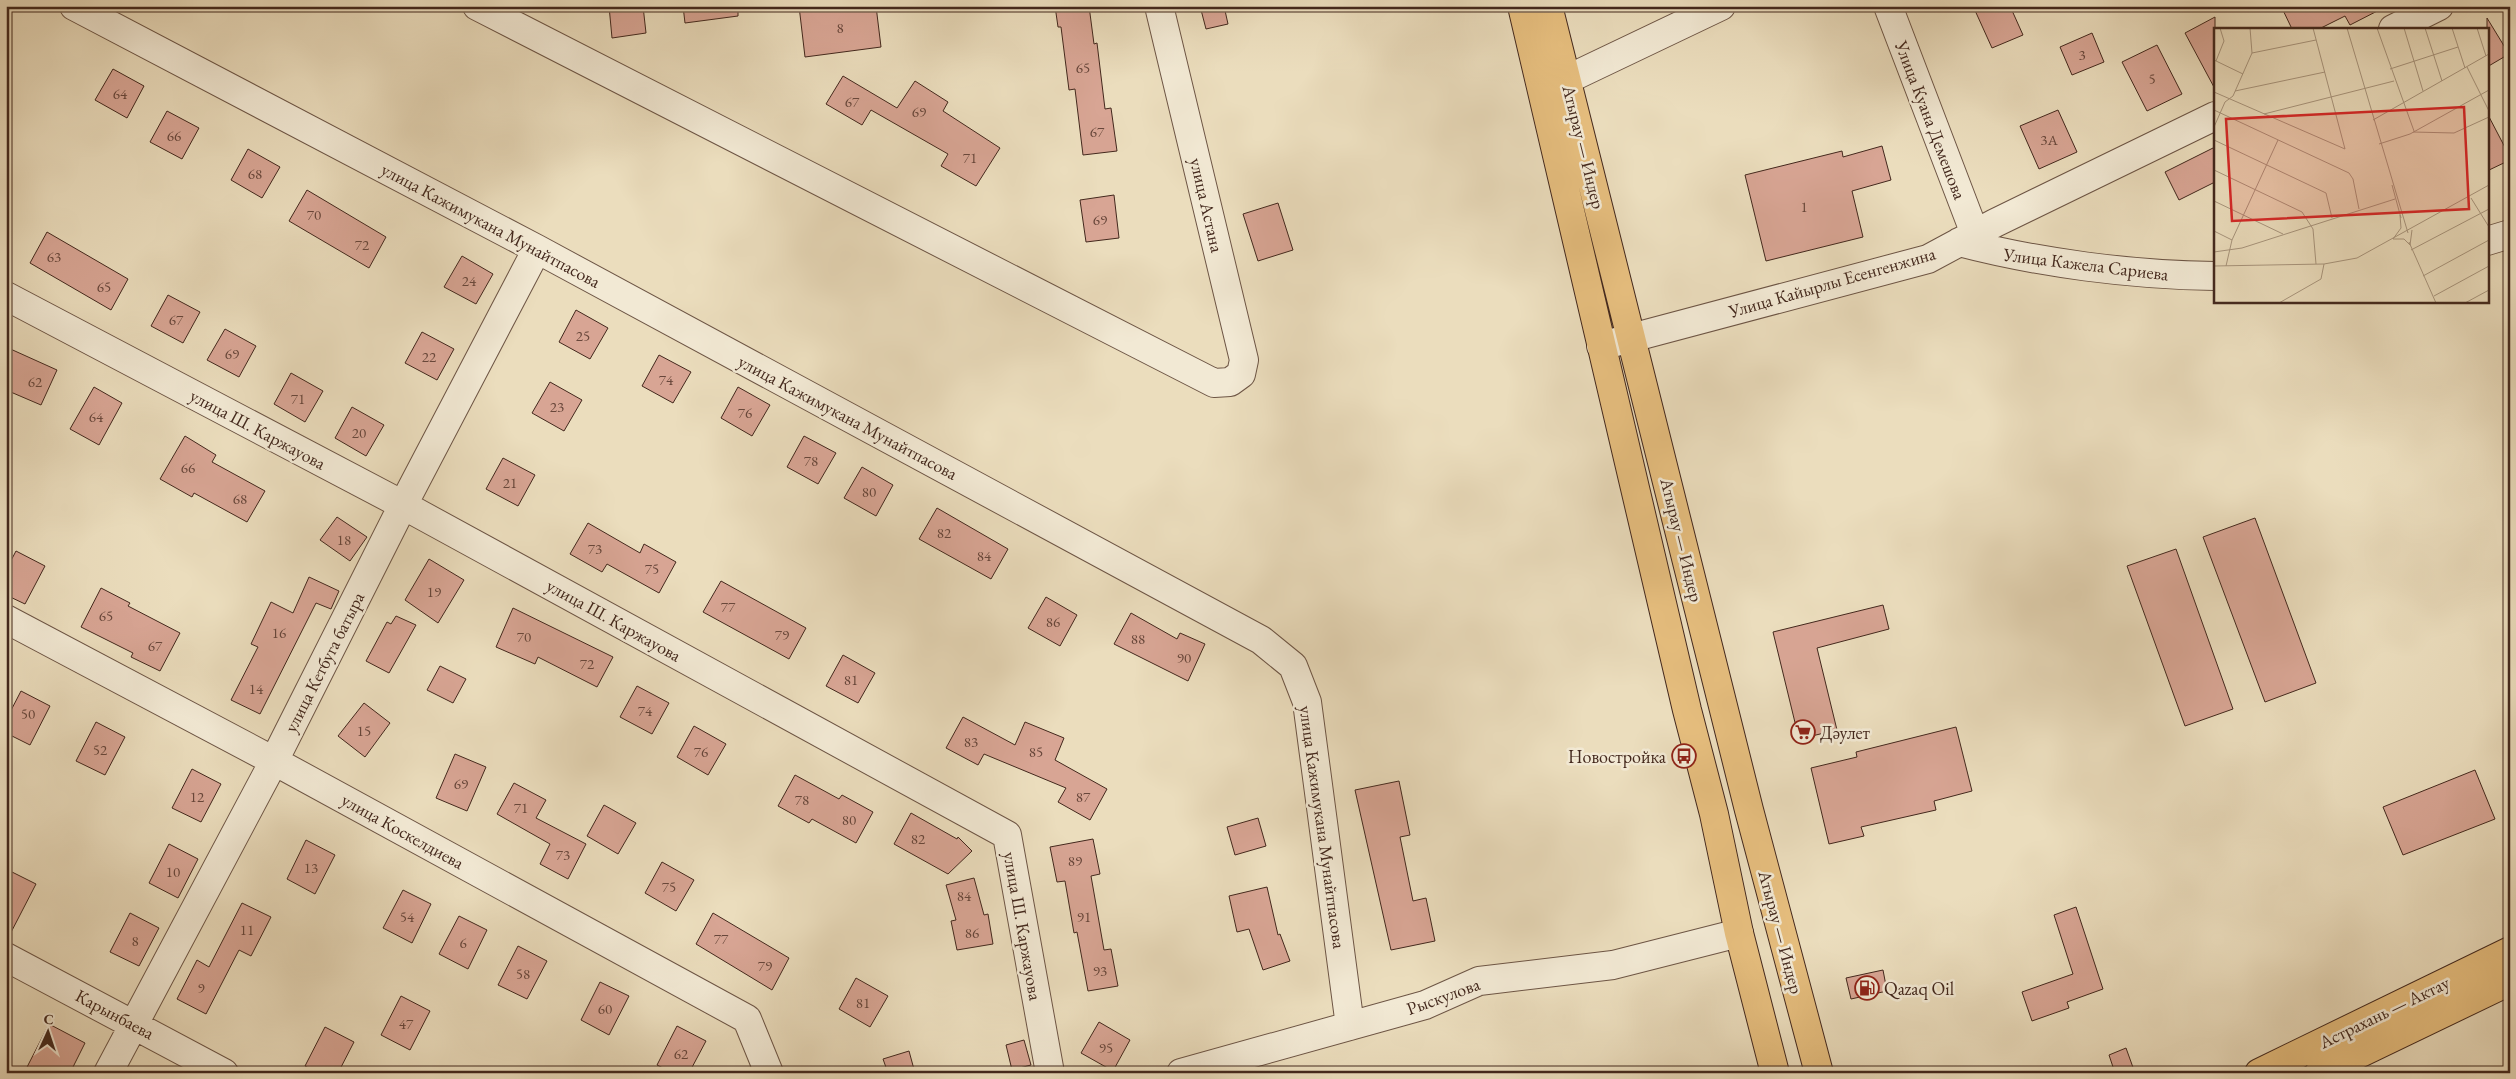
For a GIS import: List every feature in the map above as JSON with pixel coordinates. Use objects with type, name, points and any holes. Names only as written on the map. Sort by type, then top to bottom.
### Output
[{"type":"main road","name":"Атырау — Индер","points":[[1522,6],[1556,85],[1633,337],[1752,819],[1818,1073]]},
{"type":"main road","name":"Атырау — Индер","points":[[1548,6],[1556,85],[1601,346],[1687,710],[1714,814],[1739,933],[1775,1073]]},
{"type":"main road","name":"Астрахань — Актау","points":[[2259,1073],[2510,952]]},
{"type":"main road","name":"Астрахань — Актау","points":[[2320,1073],[2510,981]]},
{"type":"street","name":"улица Кажимукана Мунайтпасова","points":[[74,6],[537,249],[1261,640],[1293,666],[1307,702],[1350,1026]]},
{"type":"street","name":"улица Астана","points":[[476,6],[1214,383],[1230,382],[1241,374],[1244,360],[1159,6]]},
{"type":"street","points":[[1556,85],[1721,6]]},
{"type":"street","name":"Улица Куана Демешова","points":[[1888,6],[1967,238]]},
{"type":"street","points":[[2395,28],[2439,6]]},
{"type":"street","name":"Улица Кайырлы Есенгенжина","points":[[1601,346],[1928,258],[2214,116]]},
{"type":"street","points":[[2488,241],[2510,234]]},
{"type":"street","name":"Улица Кажела Сариева","points":[[1967,238],[2006,254],[2167,275],[2214,276]]},
{"type":"street","name":"улица Кетбуга батыра","points":[[108,1073],[274,761],[403,505],[537,249]]},
{"type":"street","name":"улица Ш. Каржауова","points":[[6,296],[403,505],[1007,835],[1050,1073]]},
{"type":"street","name":"улица Коскелдиева","points":[[6,619],[274,761],[747,1019],[769,1073]]},
{"type":"street","name":"Рыскулова","points":[[1181,1073],[1425,1005],[1479,981],[1614,965],[1739,933]]},
{"type":"street","name":"Карынбаева","points":[[6,957],[224,1073]]},
{"type":"building","points":[[609,6],[643,6],[646,33],[612,38]]},
{"type":"building","points":[[683,6],[738,6],[738,16],[685,23]]},
{"type":"building","points":[[799,6],[876,6],[881,47],[805,57]]},
{"type":"building","points":[[1055,6],[1089,6],[1094,44],[1097,43],[1105,109],[1111,108],[1117,151],[1083,155],[1075,89],[1069,90],[1061,27],[1058,27]]},
{"type":"building","points":[[1200,6],[1224,6],[1228,24],[1206,29]]},
{"type":"building","points":[[1973,6],[2010,6],[2023,35],[1992,48]]},
{"type":"building","points":[[2281,6],[2387,6],[2350,25],[2345,16],[2321,28],[2292,28]]},
{"type":"building","points":[[2215,17],[2214,87],[2185,33]]},
{"type":"building","points":[[2487,18],[2509,54],[2488,66],[2488,28]]},
{"type":"building","points":[[2092,33],[2104,62],[2072,75],[2060,47]]},
{"type":"building","points":[[2157,45],[2182,94],[2147,111],[2122,62]]},
{"type":"building","points":[[113,69],[144,86],[127,118],[95,100]]},
{"type":"building","points":[[843,76],[897,108],[915,81],[948,102],[943,111],[1000,148],[976,186],[941,166],[948,154],[871,110],[862,125],[826,104]]},
{"type":"building","points":[[2058,110],[2077,152],[2039,169],[2020,126]]},
{"type":"building","points":[[167,111],[199,128],[182,159],[150,142]]},
{"type":"building","points":[[2488,115],[2510,157],[2510,160],[2488,171]]},
{"type":"building","points":[[1882,146],[1891,180],[1852,191],[1863,237],[1766,261],[1745,175],[1842,151],[1843,157]]},
{"type":"building","points":[[2214,148],[2214,182],[2179,200],[2165,172]]},
{"type":"building","points":[[248,149],[280,167],[262,198],[231,180]]},
{"type":"building","points":[[307,190],[386,237],[369,268],[289,221]]},
{"type":"building","points":[[1114,195],[1119,238],[1086,242],[1080,200]]},
{"type":"building","points":[[1278,203],[1293,250],[1258,261],[1243,214]]},
{"type":"building","points":[[47,232],[128,279],[111,310],[30,263]]},
{"type":"building","points":[[462,256],[493,274],[476,304],[444,287]]},
{"type":"building","points":[[168,295],[200,312],[183,343],[151,326]]},
{"type":"building","points":[[576,310],[608,328],[590,359],[559,342]]},
{"type":"building","points":[[225,329],[256,346],[239,377],[207,360]]},
{"type":"building","points":[[422,332],[454,349],[437,380],[405,363]]},
{"type":"building","points":[[6,347],[57,370],[41,405],[6,390]]},
{"type":"building","points":[[659,355],[691,372],[673,403],[642,386]]},
{"type":"building","points":[[291,373],[323,391],[305,422],[274,404]]},
{"type":"building","points":[[550,382],[582,400],[564,431],[532,413]]},
{"type":"building","points":[[94,387],[122,403],[99,445],[70,429]]},
{"type":"building","points":[[738,387],[770,405],[752,436],[721,418]]},
{"type":"building","points":[[352,407],[384,425],[366,456],[335,438]]},
{"type":"building","points":[[185,436],[216,455],[212,462],[265,491],[247,522],[194,493],[192,497],[160,479]]},
{"type":"building","points":[[804,436],[836,453],[818,484],[787,467]]},
{"type":"building","points":[[503,458],[535,475],[518,506],[486,489]]},
{"type":"building","points":[[862,467],[893,485],[876,516],[844,498]]},
{"type":"building","points":[[937,508],[1008,549],[991,579],[919,539]]},
{"type":"building","points":[[337,517],[367,537],[350,561],[320,540]]},
{"type":"building","points":[[2255,518],[2316,683],[2265,702],[2203,537]]},
{"type":"building","points":[[588,523],[640,553],[644,544],[676,562],[659,593],[607,564],[602,572],[570,554]]},
{"type":"building","points":[[2176,549],[2233,709],[2185,726],[2127,566]]},
{"type":"building","points":[[16,551],[45,566],[25,604],[6,595],[6,570]]},
{"type":"building","points":[[429,559],[464,580],[438,623],[405,600]]},
{"type":"building","points":[[309,577],[339,591],[331,609],[316,603],[260,714],[231,700],[258,647],[251,644],[271,602],[293,613]]},
{"type":"building","points":[[721,581],[806,628],[789,659],[703,612]]},
{"type":"building","points":[[101,588],[130,603],[128,606],[180,633],[160,671],[131,657],[133,653],[81,627]]},
{"type":"building","points":[[1046,597],[1077,615],[1060,646],[1028,628]]},
{"type":"building","points":[[1883,605],[1889,629],[1817,648],[1837,730],[1799,739],[1773,632]]},
{"type":"building","points":[[513,608],[613,657],[597,687],[538,657],[535,664],[496,647]]},
{"type":"building","points":[[1131,613],[1177,639],[1180,633],[1205,644],[1188,681],[1114,644]]},
{"type":"building","points":[[396,616],[416,625],[389,673],[366,661],[387,622],[391,624]]},
{"type":"building","points":[[843,655],[875,673],[858,703],[826,686]]},
{"type":"building","points":[[440,666],[466,679],[453,703],[427,690]]},
{"type":"building","points":[[637,686],[669,703],[652,734],[620,717]]},
{"type":"building","points":[[21,691],[50,706],[30,745],[6,733],[6,720]]},
{"type":"building","points":[[364,703],[390,723],[365,757],[338,736]]},
{"type":"building","points":[[963,717],[1015,745],[1025,722],[1064,738],[1055,760],[1107,789],[1090,820],[1058,802],[1066,788],[984,754],[978,765],[946,748]]},
{"type":"building","points":[[96,722],[125,737],[105,775],[76,761]]},
{"type":"building","points":[[694,726],[726,744],[708,775],[677,757]]},
{"type":"building","points":[[1956,727],[1972,791],[1934,801],[1936,810],[1861,827],[1864,836],[1829,844],[1811,768],[1857,757],[1856,752]]},
{"type":"building","points":[[455,754],[486,767],[467,811],[436,798]]},
{"type":"building","points":[[192,769],[221,784],[201,822],[172,808]]},
{"type":"building","points":[[2475,770],[2495,819],[2403,855],[2383,807]]},
{"type":"building","points":[[795,775],[839,799],[842,795],[873,812],[856,843],[812,819],[809,823],[778,806]]},
{"type":"building","points":[[1399,781],[1410,835],[1400,837],[1413,901],[1426,898],[1435,941],[1391,950],[1355,790]]},
{"type":"building","points":[[514,783],[546,800],[536,818],[586,844],[568,879],[540,864],[550,844],[497,814]]},
{"type":"building","points":[[604,805],[636,823],[618,854],[587,836]]},
{"type":"building","points":[[911,813],[957,839],[958,837],[972,851],[948,874],[894,844]]},
{"type":"building","points":[[1258,818],[1266,846],[1235,855],[1227,827]]},
{"type":"building","points":[[1093,839],[1100,874],[1091,876],[1104,950],[1111,949],[1118,986],[1088,991],[1077,932],[1074,933],[1065,881],[1057,882],[1050,847]]},
{"type":"building","points":[[306,840],[335,855],[315,894],[287,879]]},
{"type":"building","points":[[169,844],[198,859],[178,898],[149,883]]},
{"type":"building","points":[[662,862],[694,880],[676,911],[645,893]]},
{"type":"building","points":[[6,869],[36,884],[6,942]]},
{"type":"building","points":[[974,878],[984,915],[988,914],[993,944],[957,950],[951,921],[956,920],[946,885]]},
{"type":"building","points":[[1267,887],[1278,935],[1280,934],[1290,961],[1263,970],[1249,929],[1237,932],[1229,896]]},
{"type":"building","points":[[403,890],[431,904],[412,943],[383,928]]},
{"type":"building","points":[[242,903],[271,917],[251,956],[239,950],[206,1014],[177,999],[197,960],[209,967]]},
{"type":"building","points":[[2076,907],[2103,989],[2067,1002],[2069,1008],[2032,1021],[2022,992],[2073,974],[2054,915]]},
{"type":"building","points":[[130,913],[159,928],[139,966],[110,952]]},
{"type":"building","points":[[713,913],[789,958],[772,990],[696,944]]},
{"type":"building","points":[[459,916],[487,930],[468,969],[439,954]]},
{"type":"building","points":[[518,946],[547,961],[527,999],[498,985]]},
{"type":"building","points":[[1883,970],[1887,991],[1851,999],[1846,978]]},
{"type":"building","points":[[856,978],[888,996],[870,1027],[839,1009]]},
{"type":"building","points":[[600,982],[629,996],[609,1035],[581,1020]]},
{"type":"building","points":[[401,996],[430,1011],[410,1050],[381,1035]]},
{"type":"building","points":[[1099,1022],[1130,1040],[1113,1071],[1081,1053]]},
{"type":"building","points":[[49,1024],[85,1043],[70,1073],[24,1073]]},
{"type":"building","points":[[677,1026],[706,1041],[689,1073],[673,1073],[657,1065]]},
{"type":"building","points":[[325,1027],[354,1042],[338,1073],[318,1073],[305,1066]]},
{"type":"building","points":[[1024,1040],[1031,1065],[1012,1070],[1006,1045]]},
{"type":"building","points":[[2126,1048],[2135,1073],[2115,1073],[2109,1055]]},
{"type":"building","points":[[909,1051],[915,1073],[888,1073],[883,1059]]},
{"type":"place","name":"Дәулет","points":[[1803,732]]},
{"type":"place","name":"Новостройка","points":[[1684,756]]},
{"type":"place","name":"Qazaq Oil","points":[[1867,988]]}]
